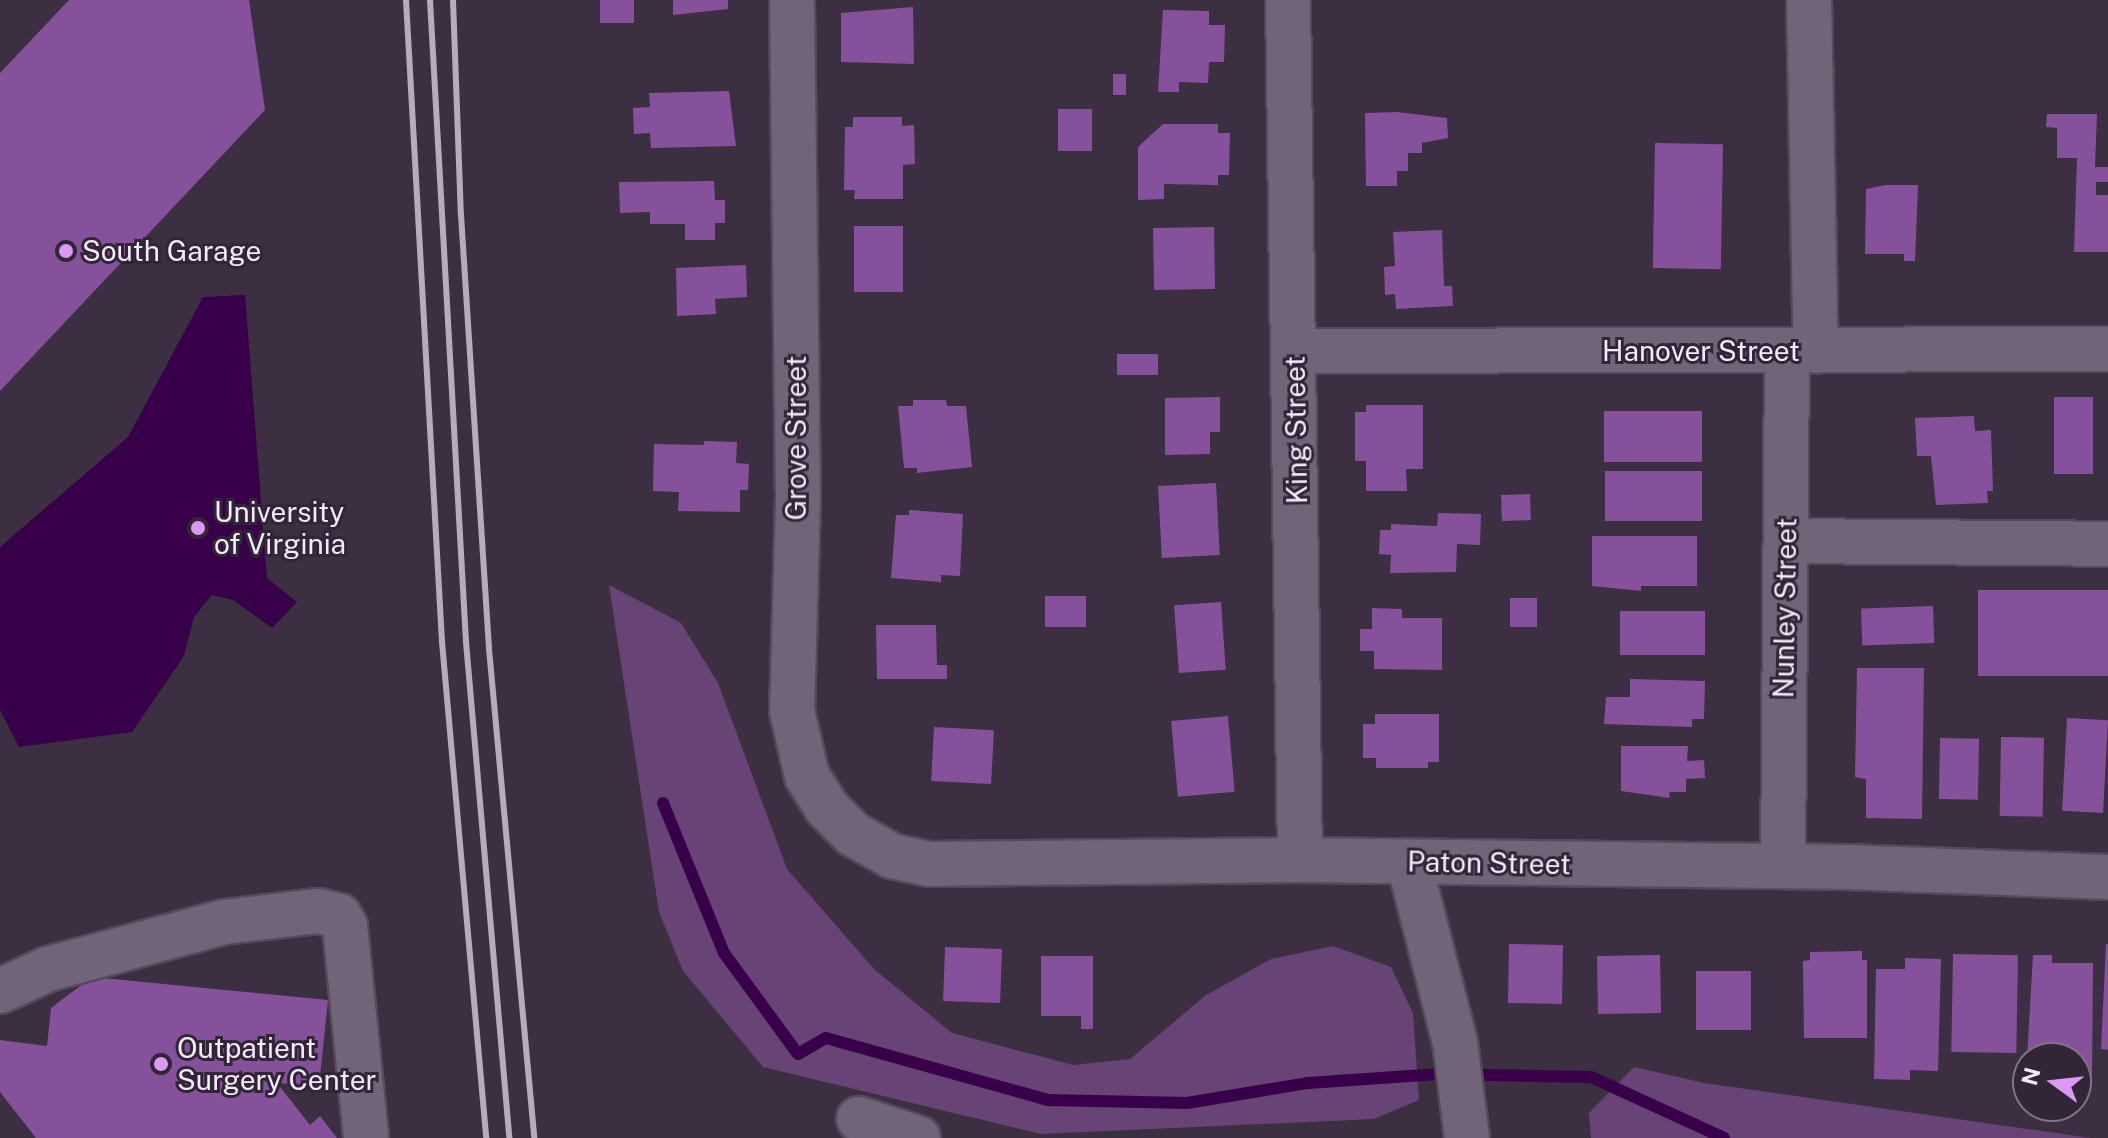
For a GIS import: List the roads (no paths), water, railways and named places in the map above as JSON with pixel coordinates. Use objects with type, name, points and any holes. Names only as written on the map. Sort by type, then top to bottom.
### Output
[{"type":"street","name":"Grove Street","points":[[792,0],[798,500],[792,711],[807,776],[827,808],[853,834],[873,845]]},
{"type":"street","name":"King Street","points":[[1288,0],[1300,860]]},
{"type":"street","name":"Nunley Street","points":[[1783,866],[1786,541],[1801,351],[1809,0]]},
{"type":"street","name":"Hanover Street","points":[[1295,351],[2108,349]]},
{"type":"street","points":[[1786,541],[2108,544]]},
{"type":"street","name":"Paton Street","points":[[873,845],[929,864],[1300,860],[1783,866],[2108,877]]},
{"type":"street","points":[[1409,862],[1455,1042],[1467,1138]]},
{"type":"street","points":[[0,991],[48,969],[224,922],[318,911],[339,916],[345,926],[366,1138]]},
{"type":"street","points":[[859,1119],[918,1138]]},
{"type":"waterway","points":[[663,803],[724,953],[798,1054],[826,1038],[1048,1100],[1187,1103],[1308,1083],[1439,1074],[1591,1077],[1724,1138]]},
{"type":"railway","points":[[406,0],[442,642],[486,1138]]},
{"type":"railway","points":[[430,0],[466,642],[509,1138]]},
{"type":"railway","points":[[453,0],[461,215],[489,649],[534,1138]]},
{"type":"place","name":"South Garage","points":[[66,251]]},
{"type":"place","name":"University of Virginia","points":[[198,528]]},
{"type":"place","name":"Outpatient Surgery Center","points":[[161,1064]]}]
